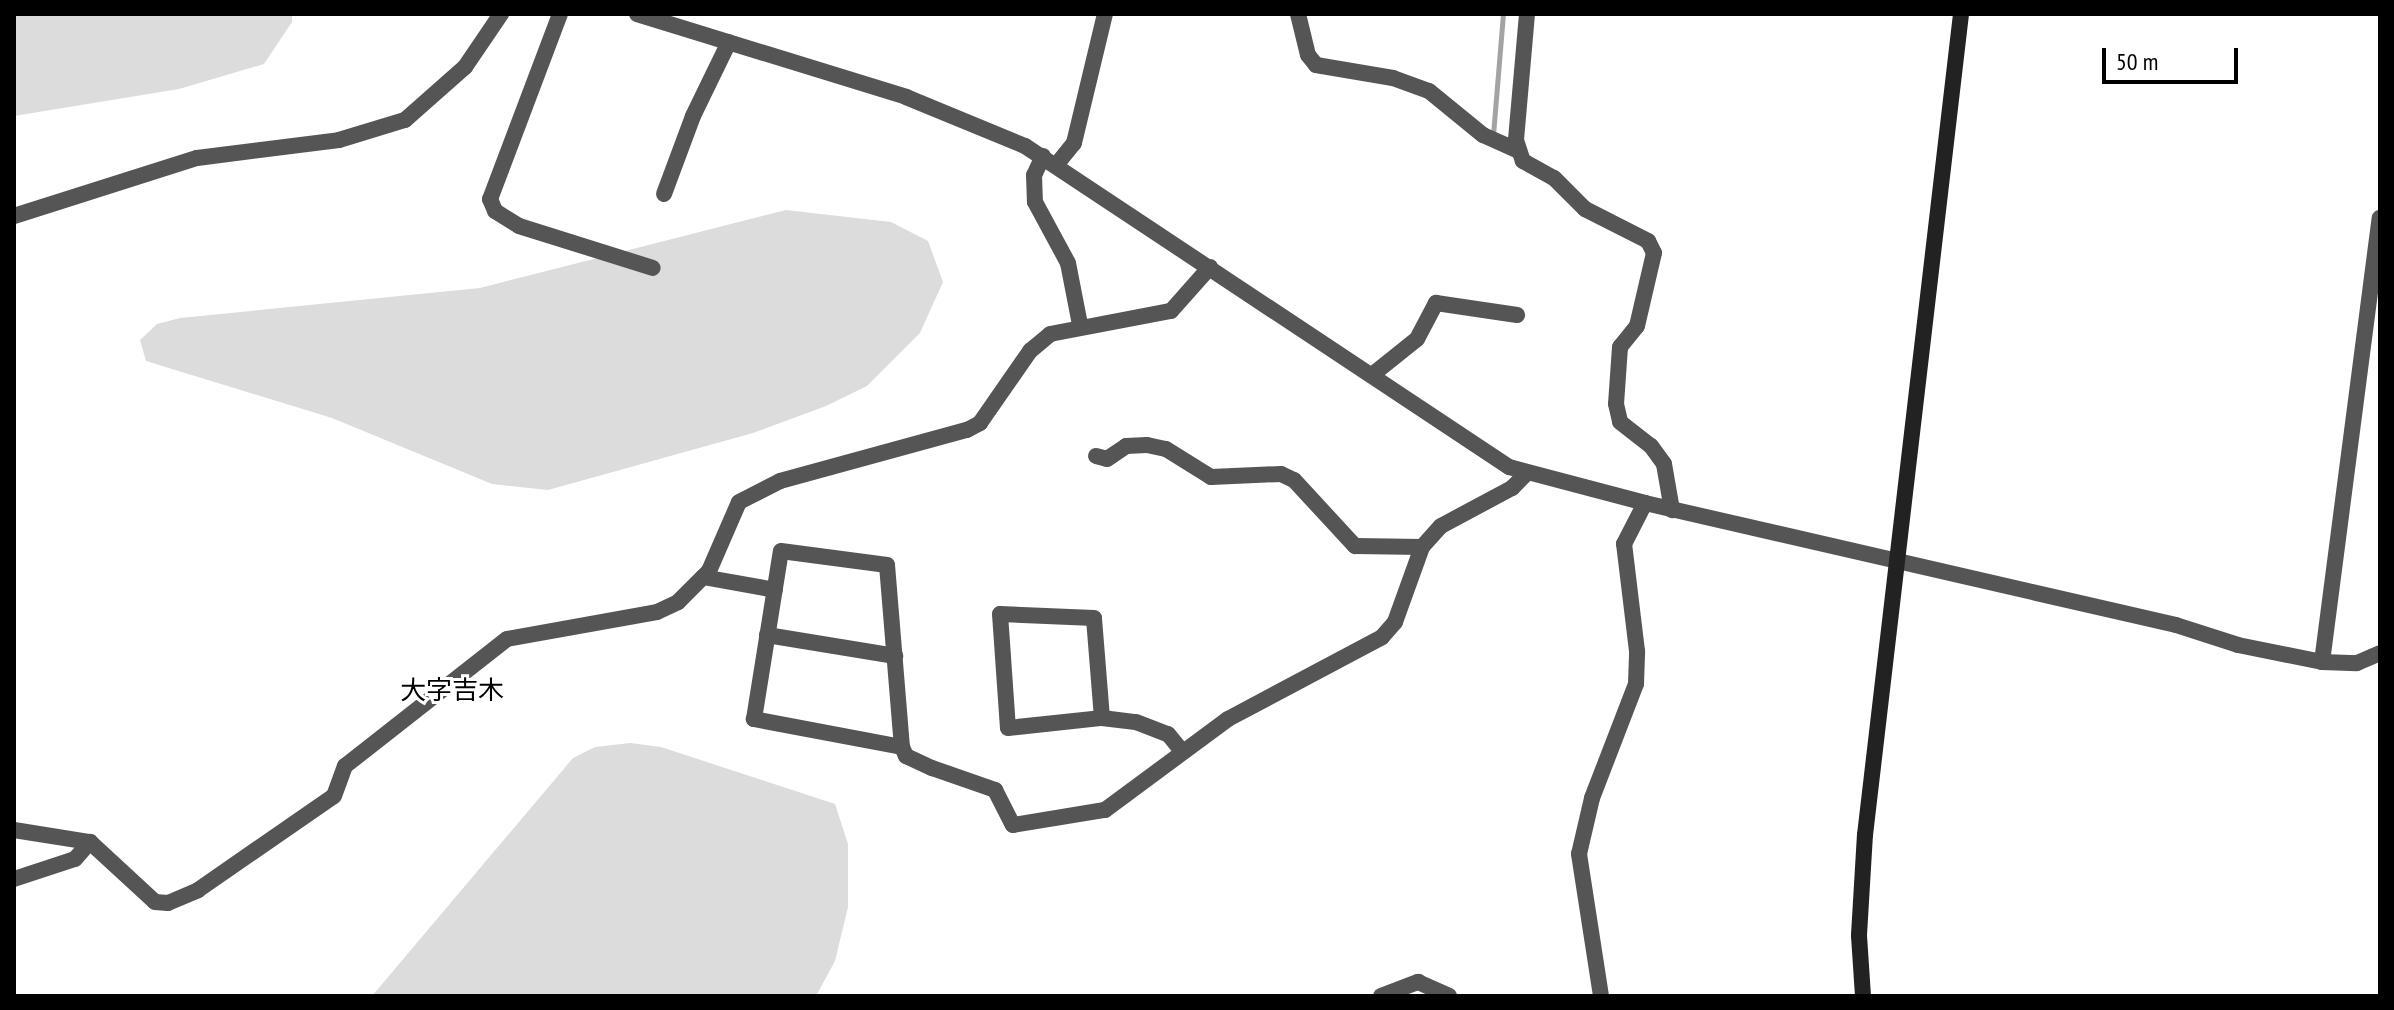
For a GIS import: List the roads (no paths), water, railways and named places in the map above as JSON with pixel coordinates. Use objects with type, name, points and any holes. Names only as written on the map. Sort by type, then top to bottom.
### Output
[{"type":"street","points":[[14,216],[197,158],[339,140],[405,120],[465,67],[501,14]]},
{"type":"street","points":[[560,14],[490,199],[495,211],[519,226],[653,268]]},
{"type":"street","points":[[637,14],[906,97],[1050,160],[1509,467],[1672,510],[2322,662],[2357,663],[2380,653]]},
{"type":"street","points":[[1080,325],[1068,263],[1035,202],[1034,175],[1074,143],[1105,14]]},
{"type":"street","points":[[1298,14],[1308,55],[1316,65],[1429,91],[1483,135],[1519,151]]},
{"type":"street","points":[[1527,14],[1516,140],[1523,161],[1554,178],[1585,209],[1648,241],[1654,253],[1637,326],[1620,347],[1616,404],[1620,422],[1664,464],[1672,510]]},
{"type":"street","points":[[1863,996],[1859,935],[1865,835],[1961,14]]},
{"type":"street","points":[[664,194],[693,116],[729,42]]},
{"type":"street","points":[[2322,662],[2380,218]]},
{"type":"street","points":[[14,830],[90,842],[155,902],[168,903],[198,890],[334,796],[345,766],[507,639],[657,612],[678,602],[703,577],[739,502],[780,481],[967,430],[980,423],[1030,351],[1050,334],[1080,325],[1171,311],[1210,267]]},
{"type":"street","points":[[1372,375],[1417,339],[1436,303],[1517,315]]},
{"type":"street","points":[[1096,456],[1107,459],[1126,446],[1147,445],[1166,449],[1211,477],[1281,474],[1294,480],[1355,546],[1422,547]]},
{"type":"street","points":[[902,747],[754,719],[781,551],[887,565],[902,747],[906,756],[995,790],[1013,825],[1105,810],[1181,750],[1228,719],[1382,637],[1395,622],[1422,547],[1441,526],[1512,488],[1527,473]]},
{"type":"street","points":[[1601,996],[1579,854],[1592,798],[1636,684],[1637,651],[1624,544],[1645,503]]},
{"type":"street","points":[[703,577],[775,590]]},
{"type":"street","points":[[1102,718],[1094,618],[1000,614],[1008,728],[1102,718],[1136,722],[1168,734],[1181,750]]},
{"type":"street","points":[[767,635],[895,656]]},
{"type":"street","points":[[14,879],[75,859],[90,842]]},
{"type":"street","points":[[1381,996],[1418,982],[1449,996]]},
{"type":"waterway","points":[[1493,135],[1503,14]]},
{"type":"district","name":"大字吉木","points":[[452,690]]}]
